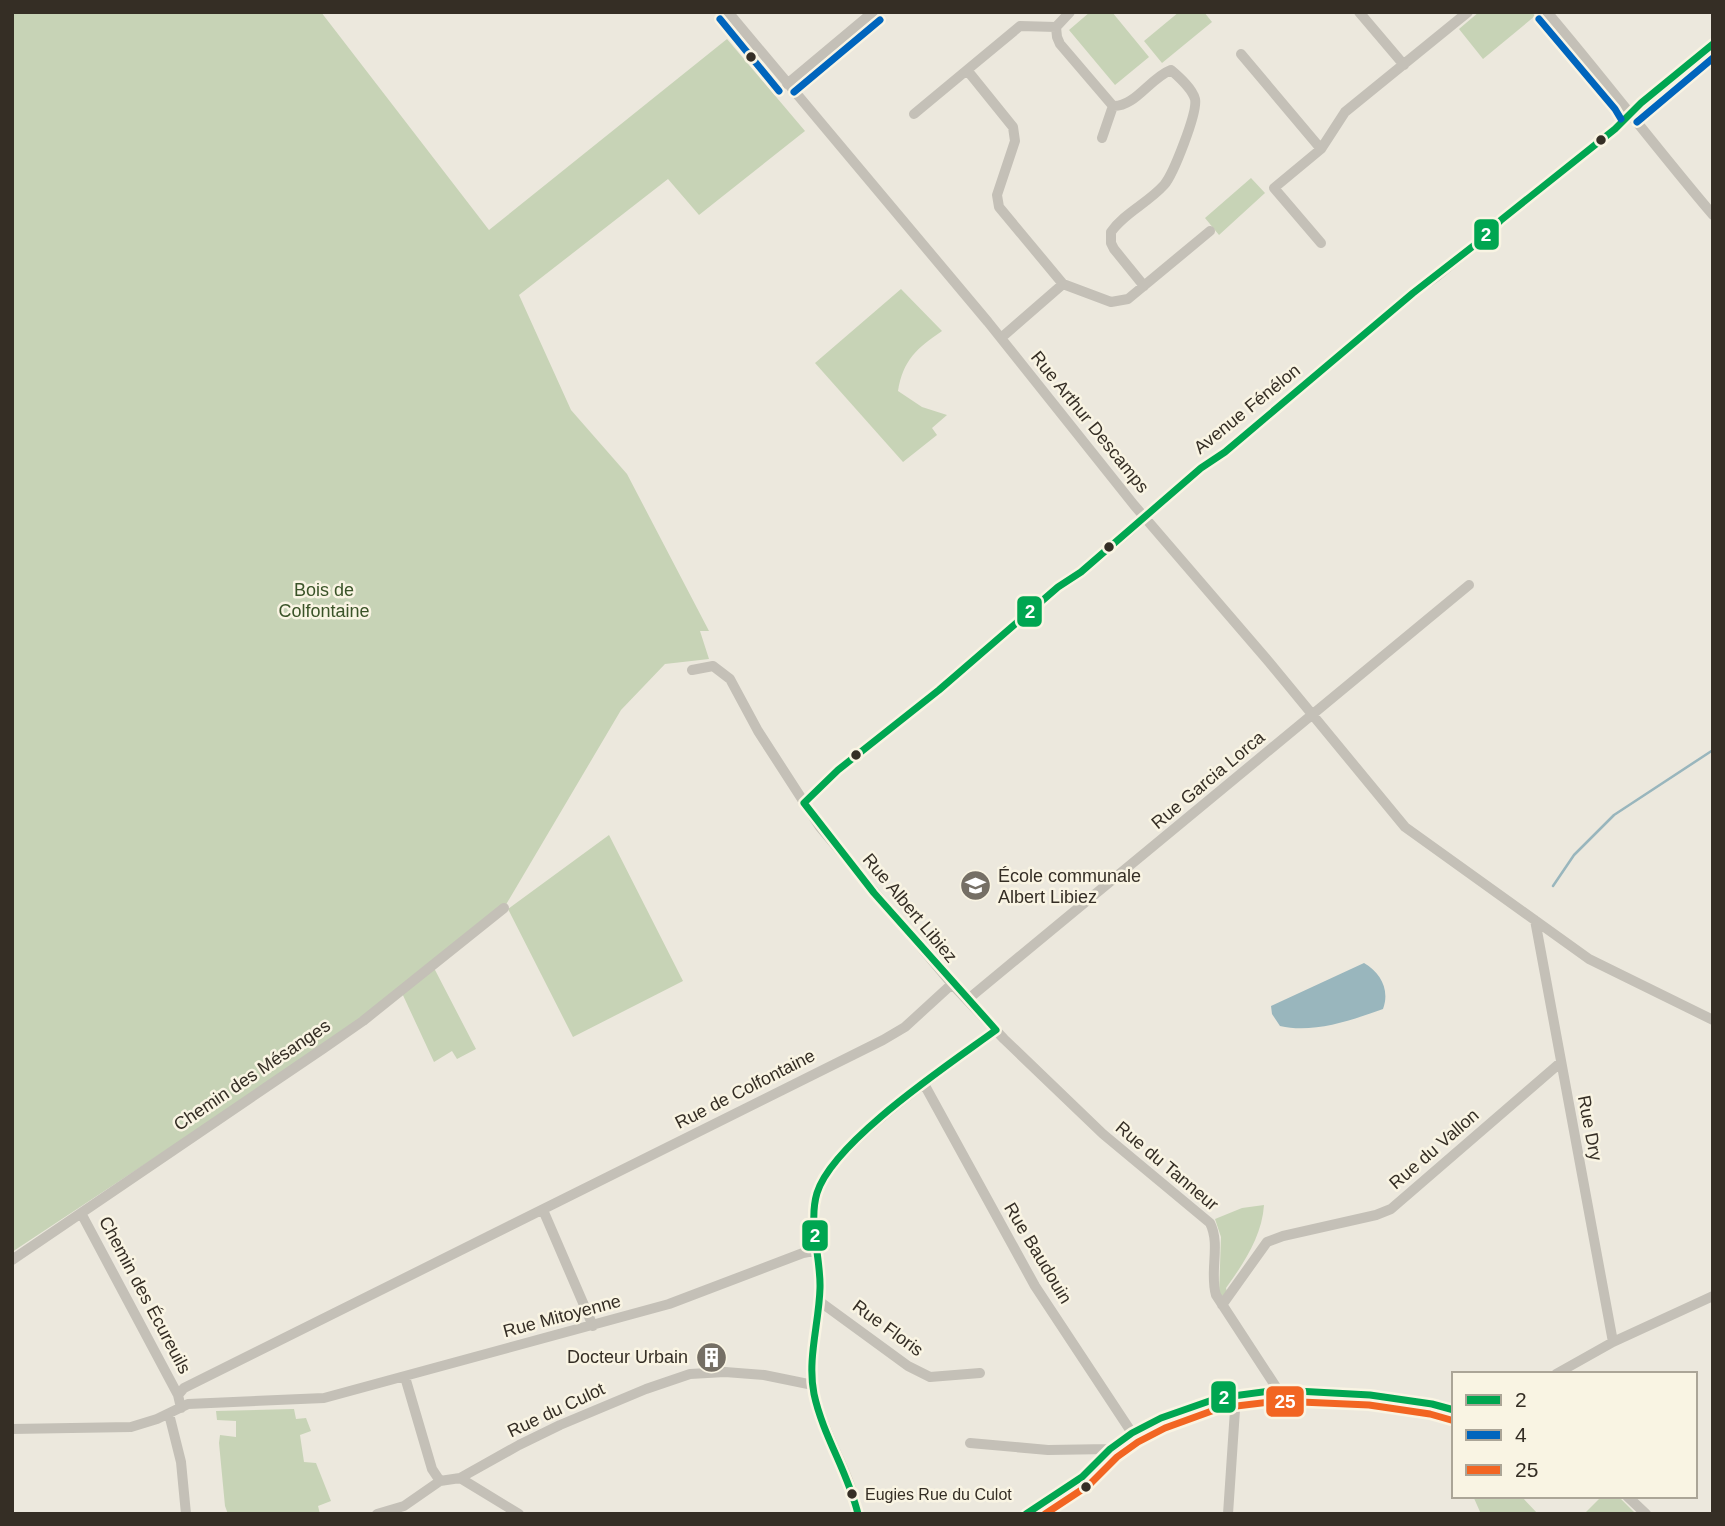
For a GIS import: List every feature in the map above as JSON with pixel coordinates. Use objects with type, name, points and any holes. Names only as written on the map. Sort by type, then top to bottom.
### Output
[{"type":"street","name":"Rue Arthur Descamps","points":[[727,12],[1001,338],[1144,517],[1405,827],[1589,959],[1713,1020]]},
{"type":"street","points":[[787,84],[873,12]]},
{"type":"street","points":[[1069,12],[1056,27],[1056,37],[1113,106]]},
{"type":"street","points":[[1359,12],[1404,65]]},
{"type":"street","points":[[1321,243],[1274,188],[1321,149],[1345,112],[1468,12]]},
{"type":"street","points":[[1547,12],[1623,103],[1639,128],[1713,215]]},
{"type":"street","points":[[914,114],[1020,26],[1056,27]]},
{"type":"street","name":"Avenue Fénélon","points":[[804,803],[838,770],[968,666],[988,645],[1058,587],[1081,572],[1713,44]]},
{"type":"street","points":[[1241,54],[1321,149]]},
{"type":"street","points":[[967,70],[1016,133],[997,195],[999,207],[1063,284],[1117,303],[1128,299],[1210,231]]},
{"type":"street","points":[[1113,106],[1124,105],[1163,73],[1171,70],[1184,83],[1195,101],[1188,128],[1166,183],[1121,220],[1111,232],[1114,248],[1144,286]]},
{"type":"street","points":[[1102,138],[1113,106]]},
{"type":"street","points":[[1001,338],[1063,284]]},
{"type":"street","name":"Rue Garcia Lorca","points":[[967,1000],[1469,585]]},
{"type":"street","name":"Rue Albert Libiez","points":[[692,670],[713,666],[730,679],[758,731],[820,827],[952,984],[996,1030]]},
{"type":"street","name":"Chemin des Mésanges","points":[[12,1260],[346,1033],[504,908]]},
{"type":"street","name":"Rue Dry","points":[[1535,920],[1614,1342]]},
{"type":"street","name":"Rue de Colfontaine","points":[[178,1395],[184,1388],[883,1040],[905,1027],[952,984]]},
{"type":"street","points":[[858,1514],[817,1404],[813,1385],[819,1301],[816,1202],[818,1189],[826,1173],[891,1109],[996,1030]]},
{"type":"street","name":"Rue du Tanneur","points":[[996,1030],[1059,1093],[1152,1177],[1210,1223],[1214,1233],[1213,1285],[1222,1305],[1278,1390]]},
{"type":"street","name":"Rue du Vallon","points":[[1222,1305],[1267,1242],[1283,1236],[1376,1216],[1391,1209],[1560,1063]]},
{"type":"street","name":"Rue Baudouin","points":[[924,1084],[1035,1286],[1132,1433]]},
{"type":"street","points":[[542,1210],[593,1326]]},
{"type":"street","name":"Chemin des Écureuils","points":[[81,1213],[178,1395]]},
{"type":"street","name":"Rue Mitoyenne","points":[[12,1429],[131,1427],[169,1414],[188,1404],[324,1398],[669,1304],[803,1253],[819,1250]]},
{"type":"street","points":[[1560,1372],[1614,1342],[1713,1296]]},
{"type":"street","name":"Rue Floris","points":[[819,1301],[908,1366],[930,1377],[980,1373]]},
{"type":"street","name":"Rue du Culot","points":[[440,1481],[460,1478],[560,1425],[646,1388],[690,1374],[725,1372],[764,1375],[813,1385]]},
{"type":"street","points":[[377,1514],[405,1510],[440,1481],[432,1469],[405,1377]]},
{"type":"street","points":[[1026,1514],[1082,1477],[1110,1449],[1132,1433],[1191,1406],[1236,1395],[1278,1390],[1370,1395],[1452,1409]]},
{"type":"street","points":[[178,1395],[181,1408]]},
{"type":"street","points":[[1228,1514],[1236,1395]]},
{"type":"street","points":[[169,1414],[181,1462],[186,1514]]},
{"type":"street","points":[[970,1443],[1048,1450],[1110,1449]]},
{"type":"street","points":[[460,1478],[519,1514]]},
{"type":"street","points":[[1629,1498],[1646,1514]]},
{"type":"green space","name":"Bois de Colfontaine","points":[[12,12],[321,12],[489,230],[727,39],[805,131],[699,215],[668,179],[519,295],[571,410],[627,474],[709,631],[700,631],[709,659],[665,664],[621,710],[504,908],[361,1018],[12,1252]]},
{"type":"green space","points":[[1090,12],[1112,12],[1149,57],[1115,85],[1069,30]]},
{"type":"green space","points":[[1179,12],[1204,12],[1212,22],[1162,63],[1144,41]]},
{"type":"green space","points":[[1479,12],[1532,12],[1535,16],[1483,59],[1459,29]]},
{"type":"green space","points":[[1251,178],[1265,193],[1219,235],[1205,218]]},
{"type":"green space","points":[[901,289],[942,331],[912,356],[903,371],[898,391],[922,407],[947,415],[932,428],[937,435],[903,462],[815,363]]},
{"type":"green space","points":[[609,835],[683,981],[573,1037],[508,909]]},
{"type":"green space","points":[[434,968],[476,1049],[457,1059],[452,1051],[434,1062],[401,991]]},
{"type":"green space","points":[[1264,1205],[1260,1228],[1251,1249],[1226,1288],[1227,1292],[1223,1296],[1219,1295],[1221,1237],[1215,1219],[1242,1208]]},
{"type":"green space","points":[[294,1409],[296,1419],[306,1418],[311,1431],[300,1435],[304,1462],[316,1463],[331,1501],[318,1506],[320,1514],[228,1514],[219,1443],[220,1435],[236,1437],[236,1421],[217,1420],[216,1411]]},
{"type":"green space","points":[[1474,1498],[1523,1498],[1538,1514],[1481,1514]]},
{"type":"green space","points":[[1600,1498],[1620,1498],[1636,1514],[1584,1514]]},
{"type":"water","points":[[1364,963],[1383,983],[1383,1009],[1332,1025],[1306,1028],[1280,1026],[1272,1014],[1271,1006]]},
{"type":"waterway","points":[[1553,886],[1574,855],[1614,815],[1713,750]]},
{"type":"transit line","name":"4","points":[[720,19],[779,91]]},
{"type":"transit line","name":"4","points":[[1539,19],[1621,119]]},
{"type":"transit line","name":"4","points":[[794,92],[880,20]]},
{"type":"transit line","name":"2","points":[[804,803],[838,770],[939,690],[1058,587],[1081,572],[1201,468],[1225,452],[1413,293],[1481,240],[1501,220],[1615,129],[1641,103],[1713,44]]},
{"type":"transit line","name":"4","points":[[1637,122],[1713,58]]},
{"type":"transit line","name":"2","points":[[804,803],[874,893],[996,1030]]},
{"type":"transit line","name":"2","points":[[858,1514],[818,1409],[812,1381],[820,1288],[814,1228],[817,1193],[827,1172],[869,1127],[924,1082],[996,1030]]},
{"type":"transit line","name":"2","points":[[1026,1514],[1082,1477],[1110,1449],[1132,1433],[1161,1418],[1218,1398],[1278,1390],[1370,1395],[1452,1409]]},
{"type":"transit line","name":"25","points":[[1045,1514],[1089,1485],[1117,1457],[1138,1442],[1165,1428],[1220,1408],[1278,1401],[1369,1405],[1430,1414],[1451,1420]]},
{"type":"place","name":"École communale Albert Libiez","points":[[975,886]]},
{"type":"place","name":"Docteur Urbain","points":[[711,1357]]},
{"type":"place","name":"Eugies Rue du Culot","points":[[852,1494]]}]
